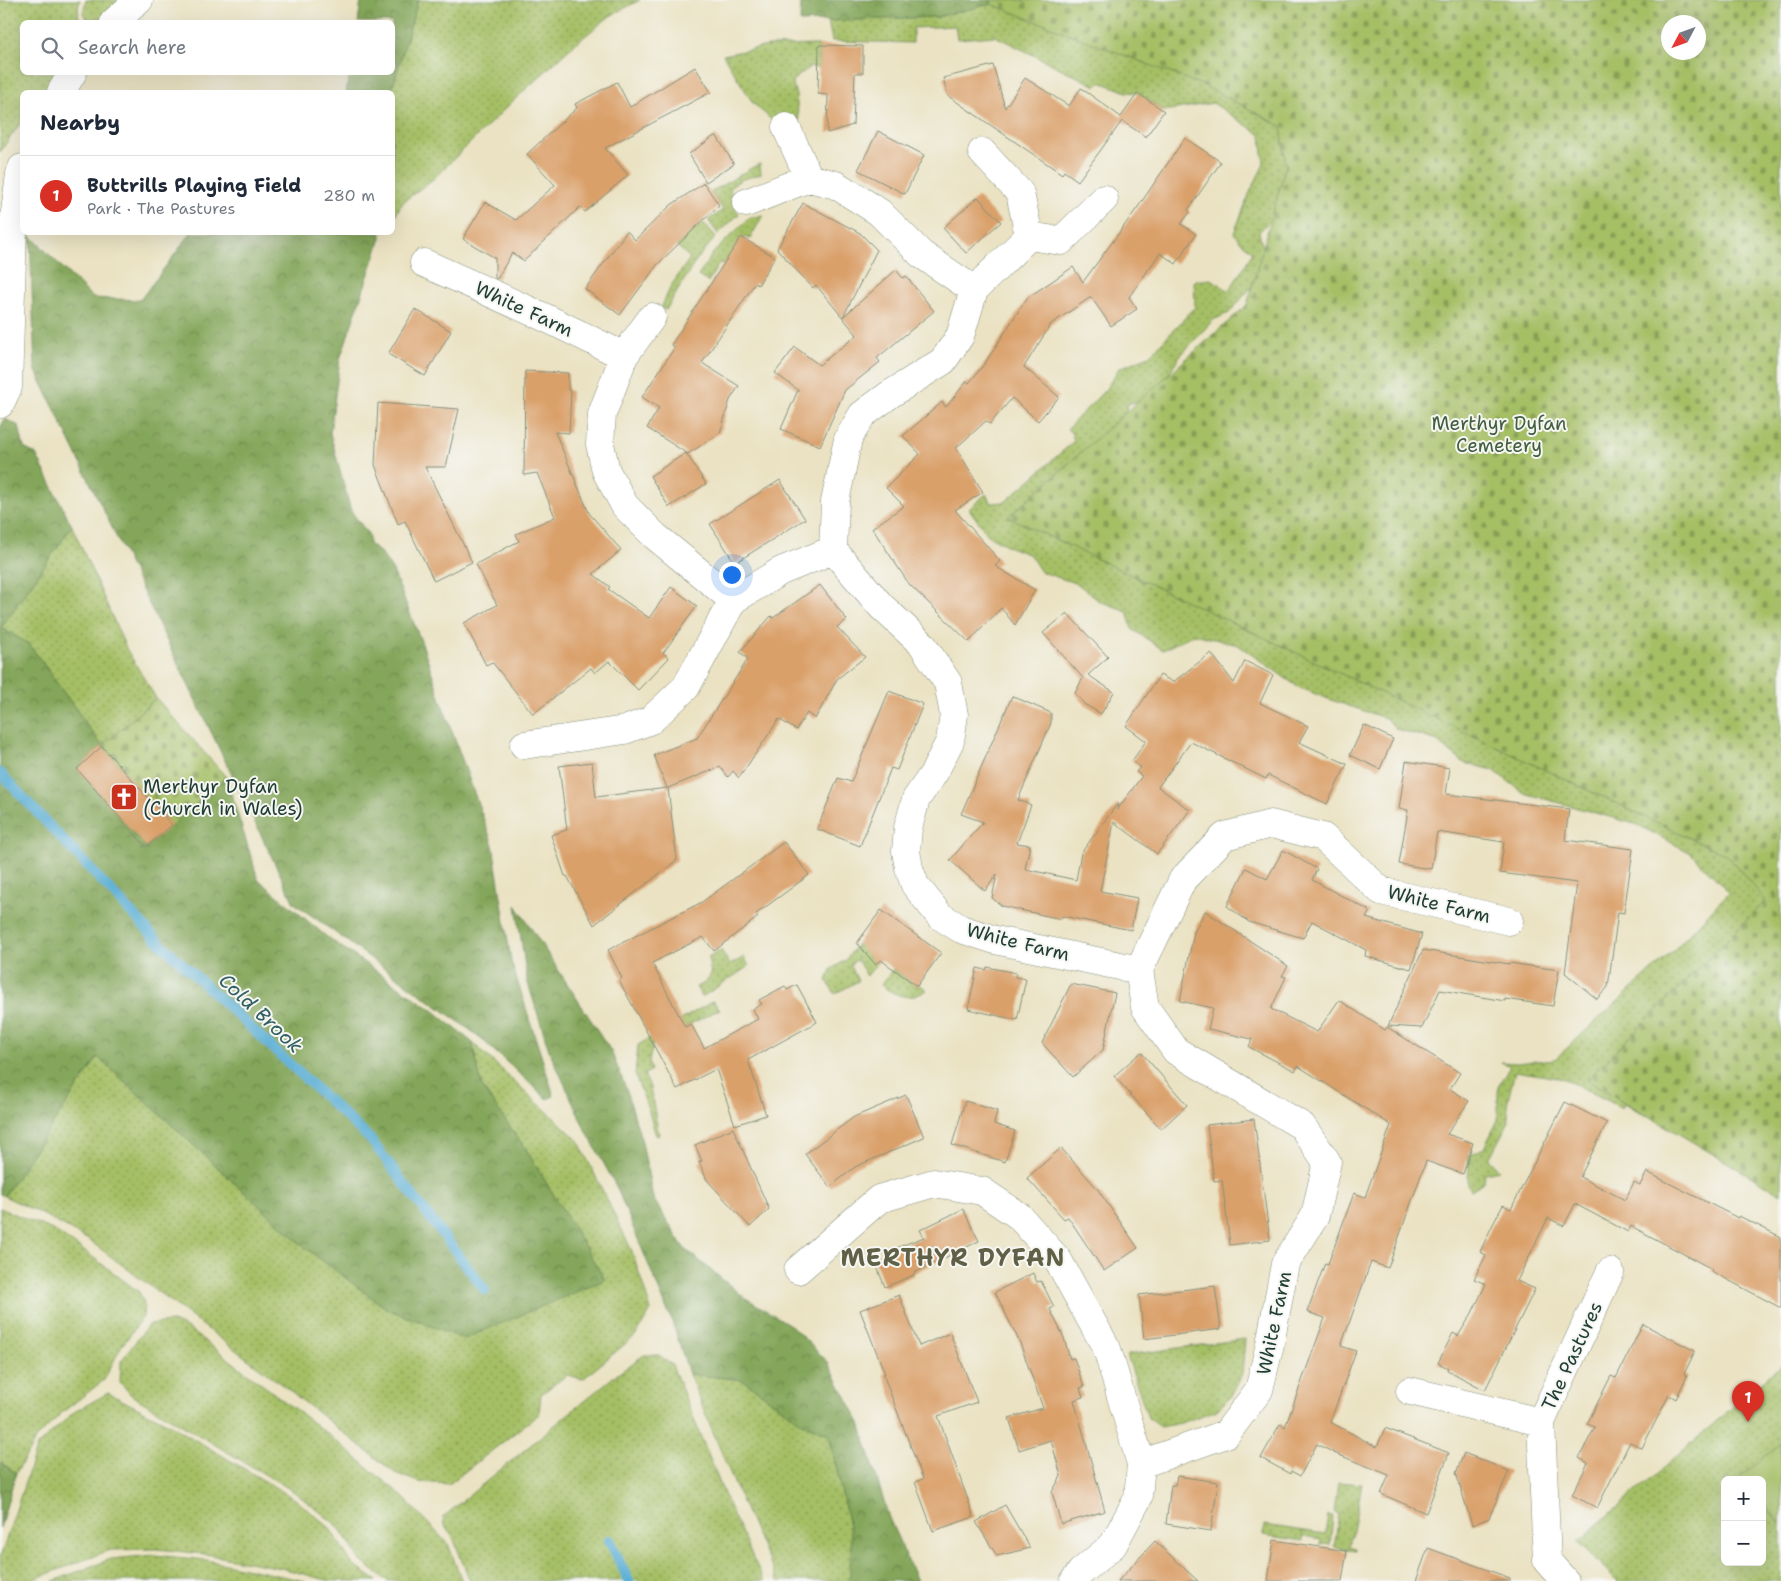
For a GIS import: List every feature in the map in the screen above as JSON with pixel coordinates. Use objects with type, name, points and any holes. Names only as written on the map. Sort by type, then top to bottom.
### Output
[{"type":"street","points":[[116,20],[139,0]]},
{"type":"street","points":[[62,90],[71,75]]},
{"type":"street","points":[[786,127],[809,178]]},
{"type":"street","points":[[982,152],[1020,193],[1030,236]]},
{"type":"street","points":[[0,404],[8,387],[13,227],[20,174]]},
{"type":"street","points":[[746,203],[809,178],[836,185],[879,212],[921,254],[974,290]]},
{"type":"street","points":[[1030,236],[1061,241],[1104,199]]},
{"type":"street","points":[[524,745],[625,730],[652,720],[686,687],[733,600],[781,571],[833,550],[835,502],[848,438],[862,415],[942,361],[960,336],[974,290],[1030,236]]},
{"type":"street","name":"White Farm","points":[[424,263],[546,318],[624,356]]},
{"type":"street","points":[[652,317],[624,356],[602,414],[600,444],[606,471],[625,506],[655,536],[733,600]]},
{"type":"street","name":"White Farm","points":[[833,550],[882,606],[922,644],[948,683],[954,715],[950,741],[934,773],[916,799],[908,828],[906,851],[915,885],[940,916],[960,929],[995,940],[1139,970]]},
{"type":"street","name":"White Farm","points":[[1141,1464],[1226,1434],[1259,1390],[1285,1264],[1316,1216],[1327,1162],[1302,1126],[1176,1051],[1145,1007],[1139,970],[1183,878],[1225,836],[1271,824],[1323,837],[1381,891],[1508,921]]},
{"type":"street","points":[[798,1270],[879,1199],[934,1183],[982,1191],[1019,1216],[1058,1260],[1107,1349],[1141,1464],[1138,1498],[1113,1545],[1081,1572],[1074,1581]]},
{"type":"street","name":"The Pastures","points":[[1565,1581],[1541,1571],[1541,1422],[1610,1272]]},
{"type":"street","points":[[1410,1391],[1541,1422]]},
{"type":"green space","points":[[0,0],[80,0],[78,6],[79,20],[20,20],[20,75],[53,75],[44,90],[20,90],[20,124],[0,152]]},
{"type":"green space","points":[[86,0],[123,0],[105,17],[86,20],[83,13]]},
{"type":"green space","points":[[361,0],[418,0],[392,90],[346,90],[350,75],[395,75],[395,20],[358,20]]},
{"type":"green space","points":[[418,0],[640,0],[610,16],[575,44],[433,179],[403,202],[395,216],[395,90],[392,90]]},
{"type":"green space","points":[[801,0],[992,0],[991,4],[937,17],[800,22]]},
{"type":"green space","points":[[992,0],[1030,0],[1293,117],[1283,208],[1259,232],[1268,268],[1229,313],[1213,320],[1179,357],[1154,398],[1127,404],[1114,559],[1142,582],[1160,574],[1674,802],[1778,900],[1650,1101],[1646,1116],[1625,1103],[1622,1108],[1565,1079],[1515,1071],[1507,1104],[1509,1121],[1489,1159],[1499,1170],[1485,1173],[1484,1182],[1471,1190],[1468,1185],[1469,1155],[1484,1148],[1498,1120],[1498,1087],[1510,1066],[1501,1062],[1517,1063],[1555,1059],[1672,952],[1729,892],[1689,852],[1638,825],[1524,793],[1493,770],[1464,763],[1435,740],[1396,729],[1385,718],[1298,687],[1238,645],[1194,634],[1163,650],[1132,629],[1127,611],[1099,601],[1078,584],[1041,572],[1030,555],[988,535],[969,509],[986,494],[991,503],[1005,502],[1074,441],[1072,434],[1067,429],[1106,389],[1119,368],[1149,356],[1195,307],[1194,281],[1211,279],[1229,291],[1253,252],[1234,233],[1250,192],[1264,164],[1261,135],[1213,103],[1164,111],[1138,93],[1127,92],[1100,82],[1096,86],[995,36],[957,39],[955,26],[913,28],[913,43],[832,41],[828,21],[937,17],[991,4]]},
{"type":"green space","name":"Merthyr Dyfan Cemetery","points":[[992,0],[1781,0],[1781,1194],[1587,1080],[1766,901],[1728,856],[1008,517],[1247,305],[1286,165],[1281,126],[1207,87],[991,4]]},
{"type":"green space","points":[[819,45],[819,67],[810,67],[792,81],[796,95],[799,121],[788,116],[775,123],[753,103],[723,55],[768,46]]},
{"type":"green space","points":[[760,164],[761,174],[740,180],[730,188],[733,204],[739,214],[718,234],[708,220],[723,210],[711,192]]},
{"type":"green space","points":[[763,215],[750,239],[745,237],[727,266],[720,262],[708,282],[698,276],[713,253],[749,218]]},
{"type":"green space","points":[[704,223],[716,237],[697,259],[666,310],[661,308],[671,286],[690,258],[677,246],[689,233]]},
{"type":"green space","points":[[30,235],[93,298],[140,300],[189,235],[381,235],[340,359],[330,433],[351,511],[369,535],[369,544],[381,553],[393,571],[423,646],[493,845],[511,961],[554,1096],[547,1099],[477,1035],[294,903],[35,369]]},
{"type":"green space","points":[[5,419],[19,426],[24,448],[36,454],[72,526],[1,628],[29,644],[102,746],[77,769],[146,847],[226,777],[258,879],[327,937],[434,1011],[472,1042],[482,1087],[527,1151],[605,1280],[464,1339],[387,1309],[303,1246],[98,1057],[4,1196],[0,1194],[0,428]]},
{"type":"green space","points":[[72,526],[127,650],[156,698],[102,746],[29,644],[1,628]]},
{"type":"green space","points":[[156,698],[226,777],[172,825],[102,746]]},
{"type":"green space","points":[[516,905],[611,1051],[627,1091],[642,1142],[653,1198],[684,1248],[744,1297],[792,1326],[827,1361],[860,1423],[889,1518],[917,1581],[850,1581],[851,1535],[829,1434],[802,1423],[743,1380],[689,1374],[673,1324],[616,1186],[584,1127],[549,1050],[527,980]]},
{"type":"green space","points":[[857,944],[880,959],[867,976],[857,960],[850,964],[858,981],[835,994],[827,981],[831,969],[846,960]]},
{"type":"green space","points":[[721,950],[730,965],[744,957],[749,966],[702,997],[696,987],[705,983],[711,974],[708,958]]},
{"type":"green space","points":[[893,969],[916,986],[919,984],[927,990],[915,996],[904,996],[887,989],[881,985]]},
{"type":"green space","points":[[713,1001],[720,1009],[653,1043],[649,1062],[651,1070],[644,1075],[650,1087],[659,1135],[656,1136],[635,1075],[638,1045]]},
{"type":"green space","points":[[472,1042],[578,1140],[632,1251],[651,1310],[636,1335],[583,1379],[567,1375],[541,1394],[539,1414],[449,1484],[418,1482],[395,1473],[285,1387],[90,1241],[44,1215],[4,1196],[98,1057],[303,1246],[387,1309],[605,1280],[527,1151],[482,1087]]},
{"type":"green space","points":[[0,1208],[55,1231],[139,1292],[144,1303],[143,1317],[121,1347],[104,1380],[64,1411],[38,1436],[16,1473],[0,1462]]},
{"type":"green space","points":[[173,1322],[189,1329],[329,1435],[401,1495],[448,1544],[462,1581],[387,1581],[361,1561],[338,1526],[293,1491],[131,1395],[120,1382],[121,1361],[149,1324]]},
{"type":"green space","points":[[1245,1339],[1242,1374],[1231,1396],[1217,1410],[1181,1423],[1161,1427],[1148,1418],[1127,1355]]},
{"type":"green space","points":[[644,1355],[659,1355],[672,1365],[729,1506],[764,1581],[470,1581],[452,1535],[444,1525],[443,1517],[612,1378]]},
{"type":"green space","points":[[1781,1365],[1781,1581],[1617,1581],[1578,1542]]},
{"type":"green space","points":[[689,1374],[743,1380],[802,1423],[829,1434],[851,1535],[850,1581],[778,1581],[744,1507]]},
{"type":"green space","points":[[108,1393],[169,1424],[295,1499],[329,1527],[353,1565],[377,1581],[330,1581],[281,1568],[205,1554],[157,1549],[110,1550],[29,1581],[3,1580],[0,1573],[0,1558],[37,1446],[74,1412]]},
{"type":"green space","points":[[1781,1443],[1781,1523],[1766,1506],[1766,1476],[1741,1476]]},
{"type":"green space","points":[[0,1462],[16,1473],[0,1528]]},
{"type":"green space","points":[[1338,1482],[1362,1484],[1350,1546],[1355,1548],[1355,1550],[1334,1547],[1339,1514],[1334,1512]]},
{"type":"green space","points":[[1328,1515],[1333,1516],[1330,1545],[1320,1544],[1321,1539],[1303,1536],[1303,1541],[1263,1535],[1265,1525],[1325,1534]]},
{"type":"green space","points":[[154,1555],[207,1560],[305,1581],[53,1581],[111,1559]]},
{"type":"building","points":[[819,45],[863,46],[863,73],[855,73],[853,125],[827,133],[828,95],[818,94]]},
{"type":"building","points":[[993,65],[1005,108],[1025,78],[1069,106],[1081,88],[1121,117],[1138,93],[1164,111],[1146,137],[1122,121],[1078,181],[1064,171],[1062,174],[948,96],[943,78]]},
{"type":"building","points":[[695,67],[711,92],[605,148],[628,175],[585,212],[580,207],[524,261],[512,253],[497,279],[495,278],[495,258],[463,239],[485,202],[516,220],[555,185],[527,154],[577,108],[575,104],[617,82],[630,107]]},
{"type":"building","points":[[878,131],[924,155],[905,194],[858,170]]},
{"type":"building","points":[[716,135],[734,164],[706,182],[689,154]]},
{"type":"building","points":[[1185,138],[1221,162],[1188,210],[1190,212],[1181,224],[1196,234],[1176,264],[1160,253],[1129,297],[1137,309],[1111,326],[1091,297],[1051,324],[1024,367],[1059,397],[1038,421],[1012,398],[990,424],[986,421],[956,448],[983,492],[955,510],[1000,561],[995,566],[1035,590],[1015,625],[1001,608],[969,642],[909,584],[872,528],[904,506],[886,488],[920,454],[903,436],[942,402],[946,407],[967,381],[969,383],[985,363],[1027,298],[1073,267],[1083,282],[1138,207]]},
{"type":"building","points":[[704,183],[719,205],[658,264],[620,315],[585,289],[627,231],[635,240],[671,205]]},
{"type":"building","points":[[978,197],[1001,222],[966,253],[943,228]]},
{"type":"building","points":[[803,203],[860,233],[877,250],[843,317],[896,270],[903,278],[906,276],[934,311],[877,358],[880,362],[845,390],[820,446],[781,429],[798,390],[775,373],[795,347],[819,365],[857,335],[816,285],[813,288],[777,249]]},
{"type":"building","points":[[741,237],[775,257],[758,285],[755,283],[702,363],[739,386],[730,400],[720,433],[688,454],[647,428],[659,408],[642,397],[675,347],[671,345]]},
{"type":"building","points":[[415,309],[451,331],[425,376],[388,354]]},
{"type":"building","points":[[525,371],[568,373],[568,390],[571,391],[569,433],[555,432],[589,513],[621,550],[593,574],[610,587],[608,589],[649,618],[671,587],[697,606],[663,653],[669,658],[638,690],[609,661],[595,673],[591,668],[533,714],[492,662],[486,665],[464,623],[497,605],[476,564],[519,541],[516,534],[555,517],[537,473],[524,475]]},
{"type":"building","points":[[378,403],[459,409],[446,467],[425,467],[472,562],[434,581],[405,521],[398,524],[375,465]]},
{"type":"building","points":[[686,453],[706,484],[669,507],[650,476]]},
{"type":"building","points":[[780,480],[805,519],[735,563],[710,524]]},
{"type":"building","points":[[820,585],[847,620],[837,627],[865,657],[837,679],[815,719],[807,713],[796,730],[779,719],[739,778],[733,771],[728,777],[720,767],[668,788],[677,860],[594,925],[567,876],[565,876],[551,835],[567,830],[559,766],[592,762],[596,797],[667,788],[654,755],[697,738],[748,659],[740,652],[771,616],[773,618]]},
{"type":"building","points":[[1067,613],[1108,657],[1088,675],[1114,692],[1101,714],[1084,704],[1075,693],[1083,678],[1043,633]]},
{"type":"building","points":[[1211,653],[1234,683],[1245,661],[1273,675],[1260,703],[1308,726],[1299,742],[1347,764],[1327,804],[1268,775],[1266,779],[1191,742],[1158,787],[1190,810],[1157,854],[1114,822],[1100,891],[1137,898],[1131,930],[1062,916],[1061,919],[1002,906],[992,898],[997,874],[985,891],[950,860],[983,822],[961,814],[1012,696],[1051,713],[1051,723],[1018,800],[1031,805],[1017,843],[1030,845],[1025,869],[1076,880],[1081,853],[1118,803],[1117,810],[1142,776],[1136,772],[1140,767],[1132,761],[1146,741],[1126,726],[1160,675],[1173,682]]},
{"type":"building","points":[[889,691],[923,704],[897,770],[891,768],[860,846],[817,829],[838,778],[851,782]]},
{"type":"building","points":[[1364,725],[1393,739],[1380,769],[1350,755]]},
{"type":"building","name":"Merthyr Dyfan (Church in Wales)","points":[[102,746],[172,825],[146,847],[77,769]]},
{"type":"building","points":[[1406,761],[1450,768],[1446,794],[1569,809],[1565,840],[1633,849],[1624,913],[1618,912],[1608,987],[1597,999],[1565,973],[1577,883],[1500,873],[1504,842],[1437,832],[1431,869],[1399,864],[1408,810],[1399,809]]},
{"type":"building","points":[[784,842],[809,875],[756,914],[758,917],[714,951],[703,937],[652,963],[685,1027],[691,1024],[704,1048],[758,1019],[753,1009],[762,1004],[759,1000],[785,986],[787,990],[797,985],[817,1022],[748,1060],[766,1115],[735,1125],[716,1069],[677,1089],[619,980],[622,978],[608,950],[702,902]]},
{"type":"building","points":[[1283,850],[1317,869],[1312,880],[1370,911],[1366,918],[1422,934],[1411,969],[1365,956],[1366,950],[1312,921],[1303,938],[1249,922],[1227,906],[1246,868],[1267,879]]},
{"type":"building","points":[[881,910],[941,953],[917,986],[881,960],[875,964],[857,943]]},
{"type":"building","points":[[1205,911],[1288,966],[1282,976],[1286,977],[1271,1009],[1317,1032],[1339,1000],[1385,1030],[1387,1027],[1460,1073],[1450,1089],[1469,1101],[1447,1134],[1473,1143],[1463,1174],[1426,1161],[1388,1268],[1371,1262],[1341,1346],[1356,1351],[1330,1422],[1377,1447],[1385,1428],[1449,1453],[1426,1513],[1381,1494],[1389,1475],[1334,1453],[1317,1444],[1300,1476],[1291,1471],[1290,1474],[1261,1458],[1280,1424],[1285,1427],[1325,1318],[1307,1312],[1325,1263],[1328,1264],[1354,1193],[1365,1197],[1391,1125],[1298,1066],[1295,1071],[1249,1047],[1252,1039],[1208,1029],[1213,1008],[1180,1001],[1194,932]]},
{"type":"building","points":[[1423,950],[1559,970],[1553,1006],[1505,999],[1505,1001],[1440,990],[1422,1028],[1388,1026]]},
{"type":"building","points":[[987,967],[1016,973],[1015,977],[1026,979],[1017,1020],[968,1009],[977,968],[986,970]]},
{"type":"building","points":[[1071,984],[1115,993],[1103,1050],[1073,1077],[1042,1043]]},
{"type":"building","points":[[1141,1052],[1187,1105],[1161,1129],[1114,1076]]},
{"type":"building","points":[[906,1095],[924,1137],[855,1167],[830,1187],[805,1154],[854,1117]]},
{"type":"building","points":[[965,1101],[997,1111],[994,1124],[1015,1131],[1005,1162],[952,1145]]},
{"type":"building","points":[[1565,1102],[1607,1123],[1580,1177],[1625,1200],[1634,1182],[1640,1185],[1647,1172],[1738,1218],[1739,1216],[1781,1237],[1781,1308],[1631,1226],[1628,1232],[1575,1204],[1564,1226],[1548,1218],[1517,1281],[1535,1289],[1485,1390],[1447,1370],[1448,1368],[1438,1363],[1453,1333],[1458,1336],[1471,1315],[1486,1284],[1474,1279],[1486,1255],[1480,1252],[1491,1228],[1503,1205],[1511,1209]]},
{"type":"building","points":[[1254,1119],[1270,1240],[1230,1245],[1222,1180],[1214,1181],[1207,1125]]},
{"type":"building","points":[[733,1128],[769,1209],[750,1227],[707,1180],[699,1162],[702,1161],[695,1145]]},
{"type":"building","points":[[1061,1148],[1096,1187],[1138,1248],[1104,1271],[1068,1217],[1064,1219],[1027,1178]]},
{"type":"building","points":[[963,1209],[979,1241],[914,1273],[914,1275],[885,1287],[873,1257],[924,1237],[920,1230]]},
{"type":"building","points":[[1033,1273],[1037,1282],[1041,1281],[1054,1307],[1050,1309],[1064,1338],[1070,1359],[1074,1358],[1084,1387],[1080,1388],[1083,1397],[1074,1400],[1105,1511],[1061,1524],[1052,1492],[1061,1476],[1051,1440],[1019,1450],[1009,1418],[1043,1408],[1020,1343],[995,1292]]},
{"type":"building","points":[[1215,1286],[1221,1329],[1144,1339],[1139,1295]]},
{"type":"building","points":[[899,1295],[919,1346],[950,1333],[977,1402],[938,1416],[974,1517],[933,1531],[915,1482],[923,1479],[860,1310]]},
{"type":"building","points":[[1643,1324],[1695,1351],[1684,1374],[1687,1376],[1676,1399],[1669,1395],[1642,1448],[1630,1442],[1597,1508],[1572,1495],[1588,1463],[1579,1458],[1595,1427],[1587,1424],[1611,1376],[1616,1378]]},
{"type":"building","points":[[1464,1453],[1509,1471],[1489,1518],[1472,1525],[1456,1473]]},
{"type":"building","points":[[1177,1476],[1218,1482],[1211,1531],[1166,1524],[1171,1485],[1175,1485]]},
{"type":"building","points":[[1005,1505],[1030,1548],[997,1556],[976,1522]]},
{"type":"building","points":[[1274,1540],[1347,1551],[1342,1581],[1268,1581]]},
{"type":"building","points":[[1155,1541],[1198,1581],[1118,1581]]},
{"type":"building","points":[[1428,1548],[1510,1578],[1510,1581],[1416,1581]]},
{"type":"waterway","name":"Cold Brook","points":[[0,773],[157,940],[370,1139],[485,1290]]},
{"type":"waterway","points":[[609,1540],[629,1581]]},
{"type":"place","name":"Merthyr Dyfan (Church in Wales)","points":[[124,797]]},
{"type":"place","name":"Buttrills Playing Field","points":[[1748,1422]]},
{"type":"district","name":"MERTHYR DYFAN","points":[[953,1258]]}]
